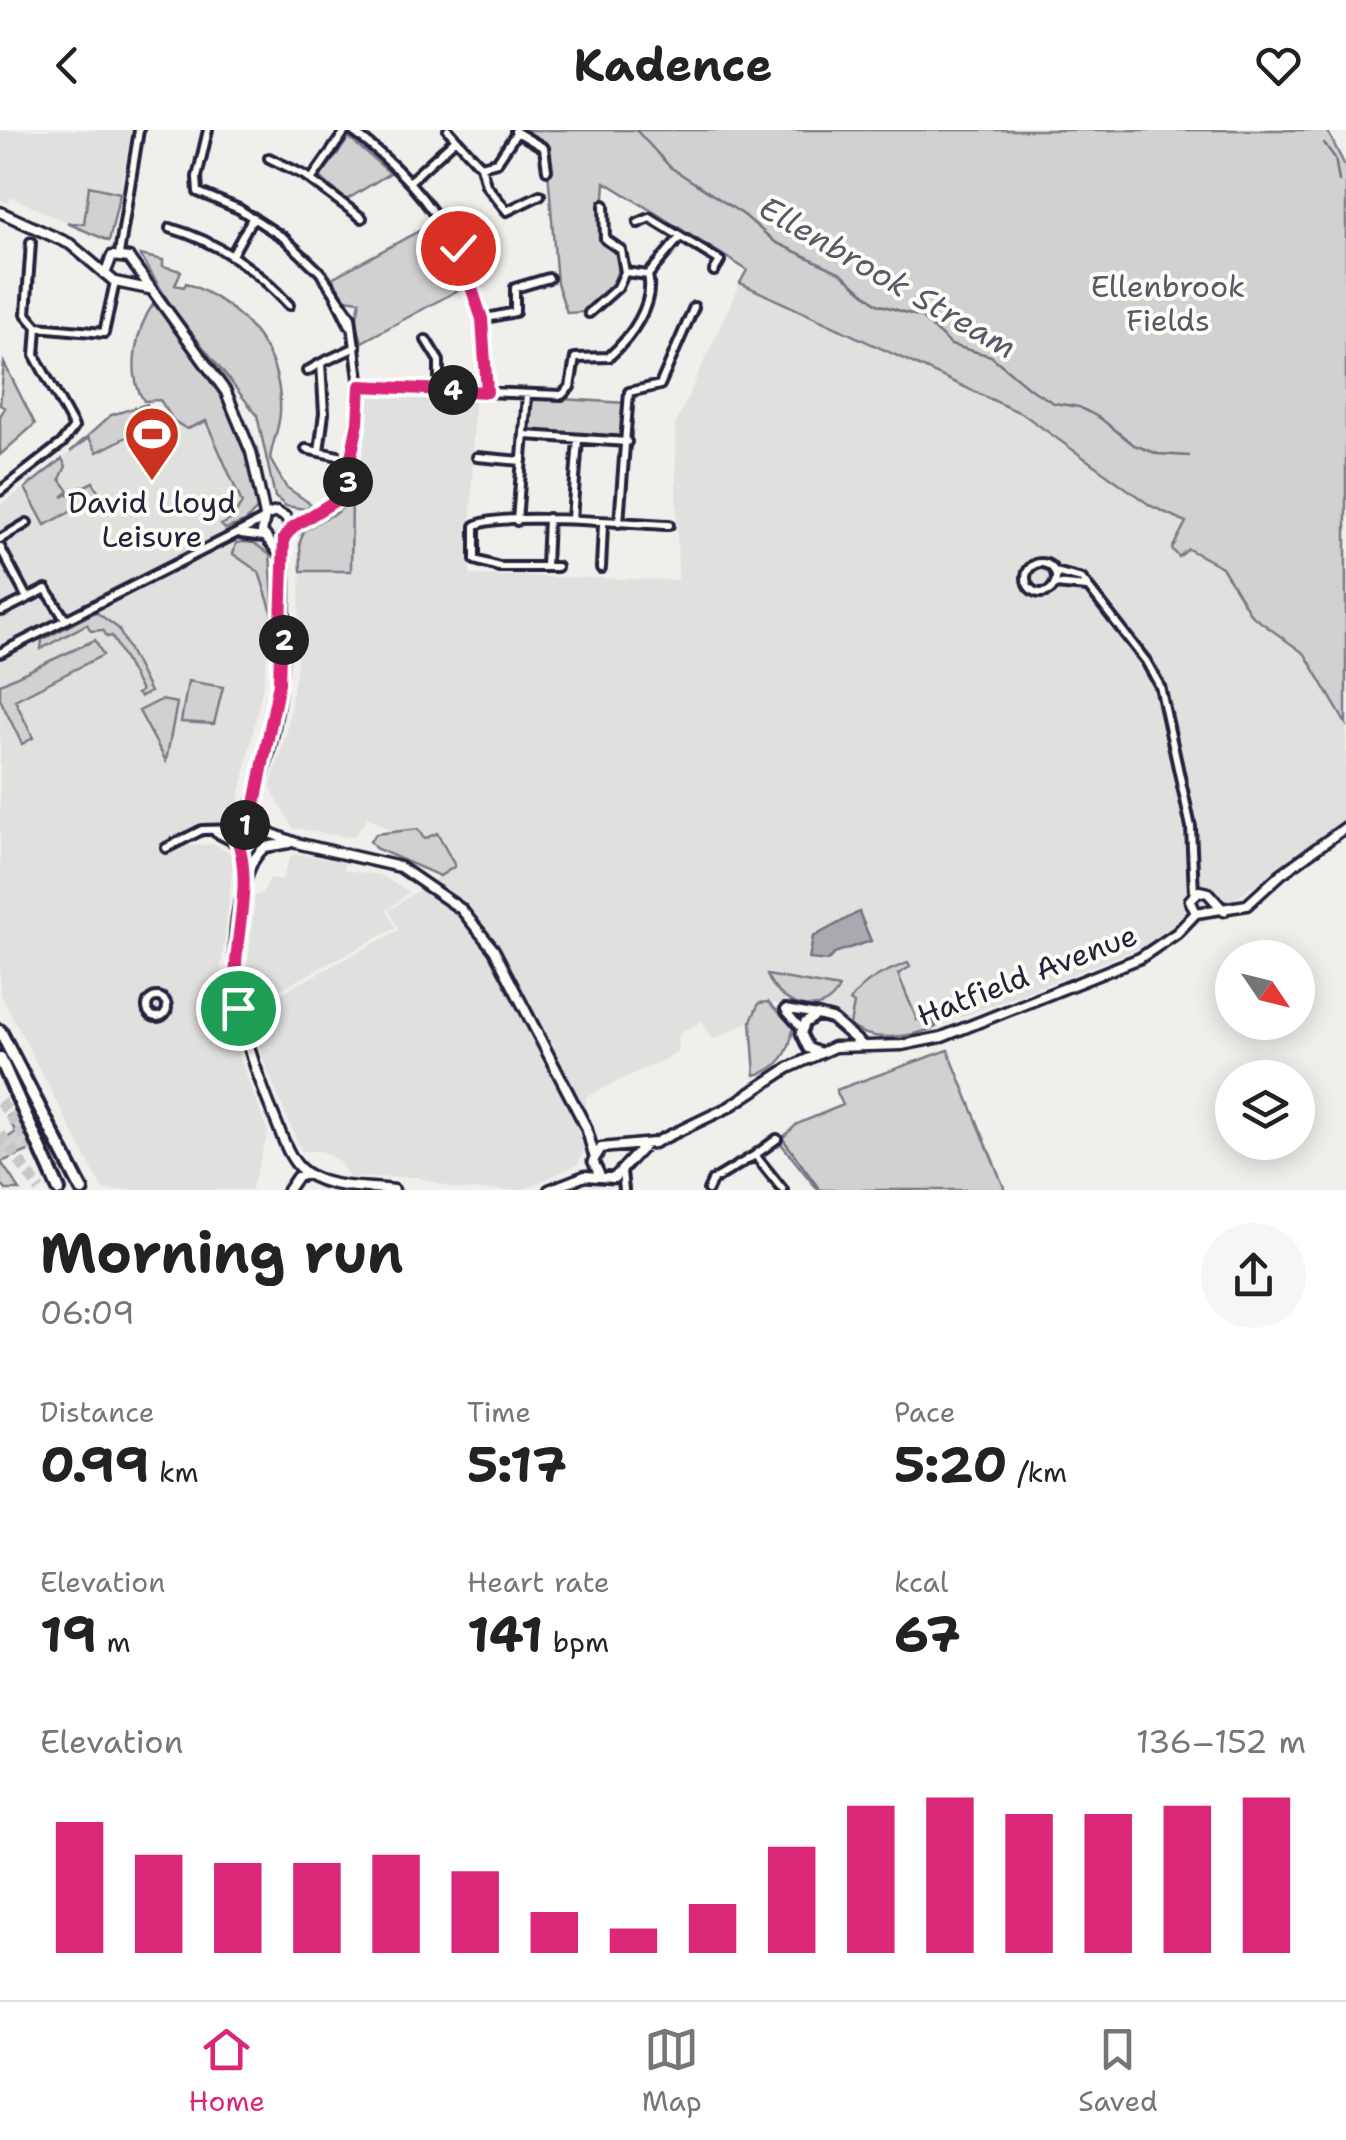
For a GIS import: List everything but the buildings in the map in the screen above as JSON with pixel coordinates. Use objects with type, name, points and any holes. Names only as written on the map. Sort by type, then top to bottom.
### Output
[{"type":"main road","points":[[0,1031],[82,1188]]},
{"type":"main road","points":[[0,1058],[59,1190]]},
{"type":"street","points":[[105,274],[114,256],[140,130]]},
{"type":"street","points":[[208,130],[197,177],[198,192],[253,217],[296,248],[348,309],[360,386],[352,459],[343,496],[306,518],[286,536],[238,534]]},
{"type":"street","points":[[311,180],[349,130],[409,182],[458,248],[482,319],[487,392]]},
{"type":"street","points":[[448,130],[480,166],[486,185],[507,211],[540,195]]},
{"type":"street","points":[[480,166],[497,162],[516,131],[544,148],[547,170]]},
{"type":"street","points":[[409,182],[456,139]]},
{"type":"street","points":[[269,158],[311,180],[362,218]]},
{"type":"street","points":[[588,313],[618,286],[625,272],[621,250],[605,239],[604,204]]},
{"type":"street","points":[[0,212],[44,230],[88,256],[114,282],[126,281],[149,289]]},
{"type":"street","points":[[232,255],[253,217]]},
{"type":"street","points":[[638,223],[650,218],[720,262],[714,271]]},
{"type":"street","points":[[170,228],[193,234],[232,255],[258,273],[288,306]]},
{"type":"street","points":[[648,275],[680,237]]},
{"type":"street","points":[[31,242],[26,314],[37,327],[104,334],[114,282]]},
{"type":"street","points":[[88,256],[129,258],[226,392],[251,452],[267,538],[282,557]]},
{"type":"street","points":[[126,281],[133,268]]},
{"type":"street","points":[[625,272],[648,275]]},
{"type":"street","points":[[360,386],[526,395],[568,392],[575,358],[609,357],[628,340],[656,290],[648,275]]},
{"type":"street","points":[[482,319],[515,312],[511,292],[548,278]]},
{"type":"street","points":[[619,524],[630,392],[660,385],[694,307]]},
{"type":"street","points":[[0,491],[62,443],[74,427],[35,356],[37,327]]},
{"type":"street","points":[[426,340],[439,361],[439,389]]},
{"type":"street","points":[[306,371],[356,347]]},
{"type":"street","points":[[319,452],[324,412],[321,363]]},
{"type":"street","points":[[517,521],[526,395]]},
{"type":"street","points":[[526,435],[627,442]]},
{"type":"street","points":[[572,518],[578,439]]},
{"type":"street","points":[[306,449],[352,459]]},
{"type":"street","points":[[477,458],[522,461]]},
{"type":"street","points":[[247,872],[240,847],[243,827],[255,804],[282,652],[282,557],[289,522],[260,493]]},
{"type":"street","points":[[0,653],[264,518],[279,513],[306,518]]},
{"type":"street","points":[[546,567],[548,518]]},
{"type":"street","points":[[558,567],[499,567],[475,560],[475,526],[483,521],[548,518],[572,518],[603,525],[669,525]]},
{"type":"street","points":[[27,523],[0,543],[27,598]]},
{"type":"street","points":[[601,568],[603,525]]},
{"type":"street","points":[[1088,587],[1054,584],[1037,592],[1026,577],[1039,563],[1054,572],[1070,574],[1088,587],[1146,661],[1166,702],[1196,872],[1190,903],[1196,912],[1247,905],[1280,874],[1346,827]]},
{"type":"street","points":[[1054,572],[1054,584]]},
{"type":"street","points":[[2,611],[48,590],[66,619]]},
{"type":"street","points":[[255,804],[263,828],[262,850],[247,872],[235,942],[235,991],[258,1075],[290,1154],[307,1174],[348,1189],[394,1190]]},
{"type":"street","points":[[166,848],[202,830],[263,828],[296,842],[400,867],[441,890],[471,918],[494,950],[586,1127],[593,1158],[605,1177],[622,1190]]},
{"type":"street","points":[[214,831],[240,847],[262,850],[296,842]]},
{"type":"street","points":[[1196,872],[1213,901],[1224,910]]},
{"type":"street","points":[[1194,893],[1206,891]]},
{"type":"street","points":[[1208,911],[1213,901]]},
{"type":"street","name":"Hatfield Avenue","points":[[834,1047],[902,1045],[960,1030],[1140,958],[1177,933],[1196,912]]},
{"type":"street","points":[[211,995],[235,991]]},
{"type":"street","points":[[212,1007],[238,1008]]},
{"type":"street","points":[[788,1068],[804,1043],[802,1029],[785,1010],[828,1016],[860,1044]]},
{"type":"street","points":[[802,1029],[817,1015]]},
{"type":"street","points":[[575,1179],[593,1158],[613,1146],[646,1144],[729,1107],[788,1068],[834,1047],[838,1027]]},
{"type":"street","points":[[804,1043],[820,1053]]},
{"type":"street","points":[[586,1127],[624,1154],[622,1190]]},
{"type":"street","points":[[708,1190],[712,1181],[776,1139]]},
{"type":"street","points":[[550,1190],[575,1179],[605,1177],[624,1169],[646,1144]]},
{"type":"street","points":[[290,1154],[290,1185]]},
{"type":"street","points":[[755,1155],[783,1190]]},
{"type":"street","points":[[290,1185],[307,1174]]},
{"type":"street","points":[[321,1180],[326,1190]]},
{"type":"shaded area","points":[[0,130],[131,130],[112,239],[105,240],[11,197],[8,203],[0,200]]},
{"type":"shaded area","points":[[740,283],[1023,414],[1151,506],[1186,522],[1172,549],[1179,557],[1187,548],[1222,567],[1251,615],[1305,654],[1346,724],[1346,818],[1203,923],[926,1031],[885,1036],[864,1034],[819,1012],[768,1002],[759,1003],[751,1021],[712,1040],[701,1021],[679,1034],[677,1053],[586,1097],[584,1150],[578,1164],[523,1190],[460,1190],[417,1177],[350,1178],[338,1161],[322,1151],[301,1151],[264,1062],[250,1010],[399,930],[389,910],[455,866],[418,829],[394,833],[368,817],[353,838],[293,828],[270,787],[287,730],[297,664],[301,571],[350,571],[352,497],[368,400],[375,394],[474,398],[470,575],[678,580],[675,425]]},
{"type":"shaded area","points":[[148,407],[161,426],[174,421],[187,429],[206,420],[271,555],[274,602],[264,680],[235,818],[185,846],[215,844],[231,854],[233,863],[219,985],[223,1013],[268,1133],[251,1190],[103,1190],[0,993],[0,506],[89,438]]},
{"type":"shaded area","points":[[291,855],[344,862],[344,870],[380,875],[409,892],[387,910],[396,928],[252,1004],[246,985],[255,895],[262,894],[270,878],[282,880]]},
{"type":"shaded area","points":[[859,912],[871,941],[837,952],[827,961],[809,959],[813,937]]},
{"type":"green space","name":"Ellenbrook Fields","points":[[524,130],[1327,130],[1346,168],[1346,724],[1305,654],[1251,615],[1222,567],[1188,549],[1179,557],[1172,549],[1186,522],[1151,506],[1023,414],[740,283],[747,270],[605,182],[601,241],[620,253],[617,273],[610,287],[585,312],[567,313],[557,283],[546,145]]},
{"type":"green space","points":[[349,138],[390,173],[346,200],[320,177]]},
{"type":"green space","points":[[89,186],[120,193],[109,241],[67,223],[84,224]]},
{"type":"green space","points":[[432,224],[444,244],[439,262],[455,267],[464,287],[362,342],[356,322],[360,301],[345,299],[332,278]]},
{"type":"green space","points":[[140,255],[163,260],[163,266],[181,271],[175,285],[184,287],[186,283],[206,292],[241,317],[255,333],[274,369],[279,390],[279,419],[270,459],[286,487],[311,504],[305,509],[286,506],[275,497],[257,415],[173,309]]},
{"type":"green space","points":[[154,303],[190,346],[232,418],[258,497],[259,507],[245,522],[225,529],[221,525],[232,519],[242,503],[206,421],[187,429],[174,421],[160,400],[144,401],[139,390],[135,378],[138,338]]},
{"type":"green space","points":[[4,363],[35,424],[0,455],[0,416],[5,408],[0,405]]},
{"type":"green space","points":[[531,397],[625,403],[624,437],[530,433]]},
{"type":"green space","points":[[147,404],[156,422],[97,452],[89,438],[70,452],[111,415]]},
{"type":"green space","points":[[62,459],[66,466],[60,479],[69,491],[62,497],[93,482],[101,496],[45,525],[25,488]]},
{"type":"green space","points":[[352,497],[351,571],[301,571],[300,542],[306,526],[337,513]]},
{"type":"green space","points":[[236,543],[254,543],[270,555],[274,618],[259,572],[233,554]]},
{"type":"green space","points":[[96,612],[118,628],[150,692],[140,697],[137,694],[141,691],[112,636],[107,637],[103,630],[91,631],[87,624],[41,649],[42,640]]},
{"type":"green space","points":[[95,640],[103,655],[15,700],[33,738],[22,744],[0,699],[0,684]]},
{"type":"green space","points":[[188,681],[223,687],[214,724],[181,722]]},
{"type":"green space","points":[[161,700],[177,703],[166,761],[139,711]]},
{"type":"green space","points":[[418,829],[424,839],[437,833],[455,866],[440,876],[375,848],[370,841],[376,834]]},
{"type":"green space","points":[[908,963],[910,967],[898,974],[917,1020],[931,1017],[936,1027],[904,1036],[880,1037],[850,1025],[854,1004],[850,1001],[856,993],[876,977]]},
{"type":"green space","points":[[767,975],[839,988],[822,1005],[801,1006],[781,994]]},
{"type":"green space","points":[[768,1002],[793,1026],[792,1035],[778,1063],[755,1075],[751,1021],[759,1003]]},
{"type":"green space","points":[[948,1050],[1005,1190],[818,1190],[779,1141],[797,1124],[843,1105],[836,1090]]},
{"type":"green space","points":[[15,1112],[33,1149],[1,1162],[20,1190],[6,1190],[0,1182],[0,1143],[16,1132],[7,1117]]},
{"type":"waterway","name":"Ellenbrook Stream","points":[[636,130],[670,167],[744,215],[775,242],[841,273],[877,304],[921,317],[951,345],[991,356],[1029,388],[1054,403],[1079,407],[1100,418],[1134,445],[1158,454],[1189,456]]},
{"type":"waterway","points":[[1324,143],[1335,158],[1339,181]]},
{"type":"waterway","points":[[783,1139],[820,1190]]},
{"type":"tunnel","points":[[0,1101],[44,1163]]},
{"type":"tunnel","points":[[0,1134],[40,1190]]},
{"type":"place","name":"David Lloyd Leisure","points":[[152,483]]},
{"type":"route","points":[[238,1008],[235,942],[247,872],[237,839],[255,804],[279,683],[284,640],[284,538],[293,527],[331,507],[343,496],[358,423],[360,386],[487,392],[482,319],[458,248]]}]
